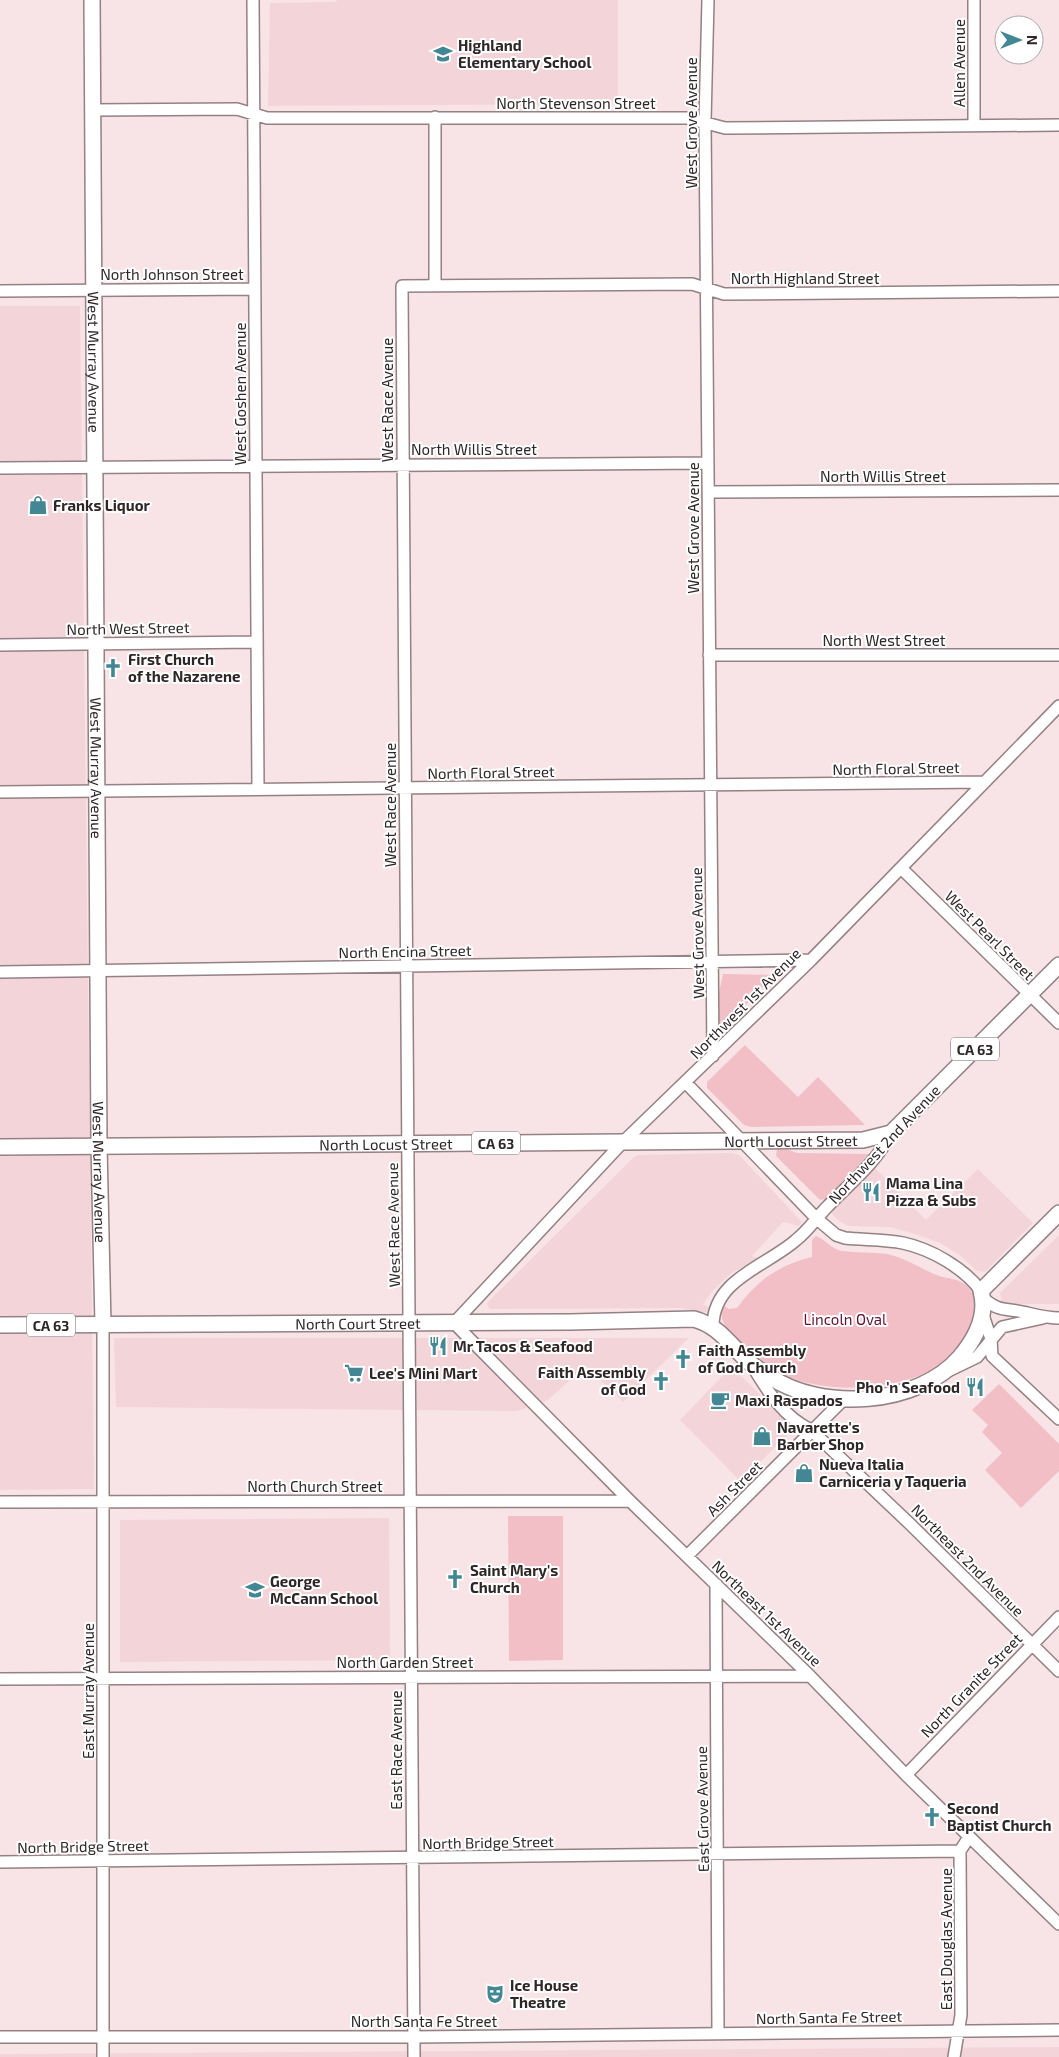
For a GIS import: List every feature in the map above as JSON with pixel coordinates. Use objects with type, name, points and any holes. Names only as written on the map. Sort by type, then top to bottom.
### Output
[{"type":"main road","name":"West Murray Avenue","points":[[92,0],[94,467],[100,971],[99,1146],[103,1325]]},
{"type":"main road","name":"Northwest 2nd Avenue","points":[[891,1132],[1059,965]]},
{"type":"main road","name":"North Locust Street","points":[[0,1147],[863,1140],[891,1132]]},
{"type":"main road","points":[[982,1295],[1059,1213]]},
{"type":"main road","name":"CA 63","points":[[713,1326],[750,1363],[772,1378],[794,1388],[812,1394],[844,1399],[883,1397],[916,1387],[938,1375],[958,1360],[978,1329],[983,1315],[982,1295]]},
{"type":"main road","name":"North Court Street","points":[[0,1325],[454,1323],[694,1319],[713,1326]]},
{"type":"street","name":"West Goshen Avenue","points":[[253,0],[258,788]]},
{"type":"street","name":"West Grove Avenue","points":[[708,0],[705,121],[713,1056]]},
{"type":"street","name":"Allen Avenue","points":[[974,0],[974,126]]},
{"type":"street","name":"North Stevenson Street","points":[[93,110],[237,109],[267,118],[687,118],[705,121],[725,128],[1059,125]]},
{"type":"street","points":[[435,117],[436,285]]},
{"type":"street","name":"North Highland Street","points":[[402,286],[692,284],[724,294],[1059,292]]},
{"type":"street","name":"West Race Avenue","points":[[402,286],[409,1323]]},
{"type":"street","name":"North Johnson Street","points":[[0,291],[254,289]]},
{"type":"street","name":"North Willis Street","points":[[0,468],[708,463]]},
{"type":"street","name":"North Willis Street","points":[[708,492],[1059,490]]},
{"type":"street","name":"North West Street","points":[[0,645],[256,642]]},
{"type":"street","name":"North West Street","points":[[709,655],[1059,655]]},
{"type":"street","name":"Northwest 1st Avenue","points":[[454,1323],[622,1142],[686,1083],[811,960],[1059,706]]},
{"type":"street","name":"North Floral Street","points":[[0,792],[983,782]]},
{"type":"street","name":"West Pearl Street","points":[[901,868],[1059,1023]]},
{"type":"street","name":"North Encina Street","points":[[0,972],[712,963],[811,960]]},
{"type":"street","points":[[686,1083],[816,1218],[836,1235],[845,1238],[904,1243],[919,1248],[960,1270],[972,1280],[982,1295],[1000,1310],[1021,1311],[1043,1318]]},
{"type":"street","name":"Northwest 2nd Avenue","points":[[816,1218],[882,1151],[891,1132]]},
{"type":"street","points":[[713,1326],[713,1316],[732,1284],[797,1240],[816,1218]]},
{"type":"street","points":[[983,1315],[991,1339],[992,1356],[1059,1419]]},
{"type":"street","points":[[977,1357],[1002,1327],[1043,1318],[1059,1318]]},
{"type":"street","name":"East Race Avenue","points":[[409,1323],[414,2057]]},
{"type":"street","name":"Northeast 1st Avenue","points":[[454,1323],[630,1501],[688,1555],[906,1775],[1059,1924]]},
{"type":"street","name":"East Murray Avenue","points":[[103,1325],[103,2057]]},
{"type":"street","points":[[938,1375],[977,1357],[992,1356]]},
{"type":"street","name":"Northeast 2nd Avenue","points":[[750,1363],[770,1396],[797,1423],[811,1430],[1059,1671]]},
{"type":"street","name":"Ash Street","points":[[688,1555],[844,1399]]},
{"type":"street","name":"North Church Street","points":[[0,1502],[630,1501]]},
{"type":"street","name":"East Grove Avenue","points":[[716,1584],[718,2033]]},
{"type":"street","name":"North Granite Street","points":[[906,1775],[1059,1617]]},
{"type":"street","name":"North Garden Street","points":[[0,1679],[810,1676]]},
{"type":"street","points":[[960,1851],[969,1837]]},
{"type":"street","name":"North Bridge Street","points":[[0,1862],[960,1851]]},
{"type":"street","name":"East Douglas Avenue","points":[[954,2057],[962,2015],[960,1851]]},
{"type":"street","name":"North Santa Fe Street","points":[[0,2037],[414,2037],[1059,2030]]},
{"type":"shaded area","name":"Highland Elementary School","points":[[337,0],[618,0],[618,104],[268,106],[270,3],[336,2]]},
{"type":"shaded area","points":[[0,306],[80,306],[94,1489],[0,1490]]},
{"type":"shaded area","points":[[732,1153],[739,1155],[802,1222],[799,1226],[783,1222],[752,1256],[759,1258],[733,1272],[714,1289],[703,1304],[711,1309],[710,1313],[680,1308],[491,1309],[488,1307],[487,1303],[634,1157],[638,1155]]},
{"type":"shaded area","points":[[875,1168],[926,1220],[978,1169],[1033,1223],[985,1272],[977,1271],[961,1256],[940,1243],[915,1234],[890,1227],[848,1226],[839,1221],[832,1214],[833,1208]]},
{"type":"shaded area","points":[[1059,1235],[1059,1304],[1007,1304],[1002,1301],[1000,1293]]},
{"type":"shaded area","points":[[114,1338],[689,1338],[623,1402],[586,1366],[548,1400],[517,1411],[116,1407]]},
{"type":"shaded area","points":[[729,1369],[734,1369],[794,1428],[741,1482],[680,1420]]},
{"type":"shaded area","name":"George McCann School","points":[[389,1518],[390,1660],[120,1662],[120,1520]]},
{"type":"shaded area","points":[[1059,2047],[1059,2057],[0,2057],[0,2054]]},
{"type":"green space","points":[[723,974],[775,975],[721,1030],[716,1025],[716,1007]]},
{"type":"green space","points":[[745,1045],[798,1097],[818,1077],[865,1125],[751,1127],[744,1125],[707,1088],[707,1082]]},
{"type":"green space","points":[[777,1149],[797,1153],[870,1154],[825,1199],[820,1200],[776,1156]]},
{"type":"green space","name":"Lincoln Oval","points":[[816,1236],[838,1250],[887,1254],[939,1276],[964,1283],[973,1293],[976,1311],[974,1321],[963,1344],[946,1361],[924,1374],[898,1382],[870,1387],[817,1385],[794,1379],[766,1364],[726,1327],[722,1317],[724,1306],[729,1309],[737,1308],[744,1298],[769,1275],[800,1260],[812,1257],[812,1240]]},
{"type":"green space","points":[[999,1384],[1059,1444],[1059,1471],[1021,1508],[985,1470],[1002,1453],[982,1432],[988,1425],[972,1410]]},
{"type":"green space","points":[[508,1516],[563,1516],[563,1660],[509,1661]]},
{"type":"place","name":"Highland Elementary School","points":[[443,54]]},
{"type":"place","name":"Franks Liquor","points":[[38,505]]},
{"type":"place","name":"First Church of the Nazarene","points":[[113,668]]},
{"type":"place","name":"Mama Lina Pizza & Subs","points":[[871,1192]]},
{"type":"place","name":"Mr Tacos & Seafood","points":[[438,1346]]},
{"type":"place","name":"Faith Assembly of God Church","points":[[683,1359]]},
{"type":"place","name":"Lee's Mini Mart","points":[[354,1373]]},
{"type":"place","name":"Faith Assembly of God","points":[[661,1381]]},
{"type":"place","name":"Pho 'n Seafood","points":[[975,1387]]},
{"type":"place","name":"Maxi Raspados","points":[[720,1400]]},
{"type":"place","name":"Navarette's Barber Shop","points":[[762,1436]]},
{"type":"place","name":"Nueva Italia Carniceria y Taqueria","points":[[804,1473]]},
{"type":"place","name":"Saint Mary's Church","points":[[455,1579]]},
{"type":"place","name":"George McCann School","points":[[255,1590]]},
{"type":"place","name":"Second Baptist Church","points":[[932,1817]]},
{"type":"place","name":"Ice House Theatre","points":[[495,1994]]}]
